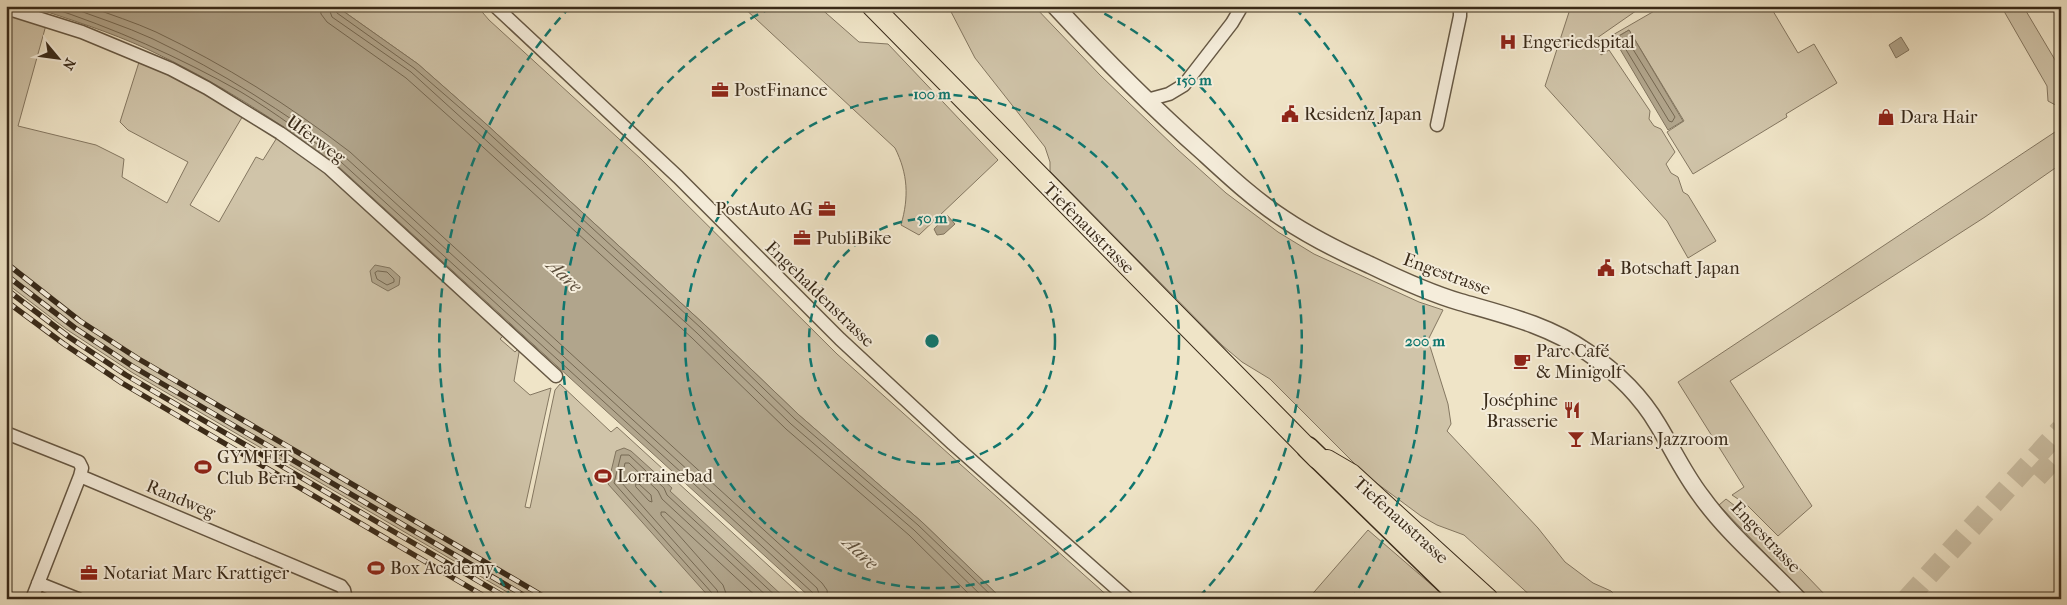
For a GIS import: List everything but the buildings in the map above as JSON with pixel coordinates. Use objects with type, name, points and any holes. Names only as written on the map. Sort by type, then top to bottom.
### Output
[{"type":"highway","points":[[1308,448],[1463,599]]},
{"type":"main road","name":"Tiefenaustrasse","points":[[872,6],[1308,448],[1450,599]]},
{"type":"main road","name":"Tiefenaustrasse","points":[[1308,448],[1351,474],[1488,599]]},
{"type":"street","name":"Engehaldenstrasse","points":[[495,6],[678,177],[840,339],[953,444],[1128,599]]},
{"type":"street","name":"Engestrasse","points":[[1055,6],[1147,100],[1228,175],[1284,219],[1314,237],[1418,286],[1459,302],[1506,314],[1543,327],[1575,344],[1602,363],[1625,383],[1647,409],[1705,502],[1720,520],[1798,599]]},
{"type":"street","points":[[1147,100],[1168,94],[1184,85],[1232,24],[1242,6]]},
{"type":"street","points":[[1437,125],[1460,16],[1460,6]]},
{"type":"street","name":"Uferweg","points":[[6,8],[82,32],[156,62],[207,88],[273,128],[328,168],[556,376]]},
{"type":"street","points":[[6,433],[80,462],[82,468],[32,599]]},
{"type":"street","name":"Randweg","points":[[80,476],[341,586],[346,599]]},
{"type":"street","points":[[38,583],[78,599]]},
{"type":"shaded area","points":[[336,6],[477,6],[489,20],[641,159],[837,354],[1111,599],[1002,599],[922,522],[799,415],[705,325],[485,123],[418,64]]},
{"type":"shaded area","points":[[742,6],[818,6],[859,42],[888,44],[998,160],[919,235],[901,225],[904,215],[906,186],[903,167],[895,148]]},
{"type":"shaded area","points":[[948,6],[1034,6],[1100,75],[1177,149],[1226,193],[1278,232],[1314,254],[1419,302],[1443,310],[1428,340],[1448,404],[1451,424],[1447,431],[1538,528],[1565,562],[1593,583],[1611,591],[1619,599],[1534,599],[1464,535],[1437,525],[1421,516],[1367,476],[1270,379],[1242,362],[1223,346],[1050,171],[1050,162],[1045,147],[975,58]]},
{"type":"shaded area","points":[[1571,6],[1643,6],[1597,38],[1601,55],[1609,50],[1650,111],[1649,119],[1654,126],[1661,129],[1675,152],[1666,164],[1671,173],[1678,177],[1683,192],[1688,195],[1716,241],[1688,258],[1667,221],[1545,86]]},
{"type":"shaded area","points":[[1663,6],[1770,6],[1798,53],[1814,44],[1837,83],[1786,114],[1787,117],[1693,174],[1667,132],[1684,121],[1629,30],[1613,39],[1611,36]]},
{"type":"shaded area","points":[[2001,6],[2023,6],[2061,70],[2061,108],[2048,101],[2047,86]]},
{"type":"shaded area","points":[[6,12],[46,25],[18,126],[96,145],[124,159],[122,177],[167,203],[188,162],[128,130],[120,122],[140,59],[244,114],[190,205],[219,222],[256,157],[263,160],[278,136],[326,171],[505,334],[500,339],[515,352],[520,347],[514,381],[530,395],[551,388],[525,507],[530,508],[555,390],[560,384],[611,432],[617,427],[805,599],[519,599],[133,373],[66,329],[6,283]]},
{"type":"shaded area","points":[[2061,128],[2061,164],[1985,217],[1730,381],[1812,506],[1778,536],[1747,505],[1732,495],[1744,487],[1678,382]]},
{"type":"shaded area","points":[[1726,499],[1752,519],[1829,599],[1809,599],[1719,505]]},
{"type":"shaded area","points":[[1368,530],[1448,599],[1308,599]]},
{"type":"water","name":"Aare","points":[[29,6],[336,6],[418,64],[485,123],[705,325],[799,415],[922,522],[1002,599],[812,599],[338,166],[293,133],[246,103],[173,61],[119,37]]},
{"type":"water","points":[[1629,30],[1683,121],[1668,130],[1614,39]]},
{"type":"water","points":[[1901,37],[1909,50],[1896,58],[1889,45]]},
{"type":"water","points":[[947,215],[955,224],[944,234],[937,235],[934,229]]},
{"type":"water","points":[[375,265],[390,268],[400,277],[399,285],[388,291],[372,282],[370,271]]},
{"type":"water","points":[[624,448],[631,451],[672,488],[670,491],[786,599],[711,599],[608,484],[616,451]]},
{"type":"tunnel","points":[[1907,599],[2061,429]]},
{"type":"tunnel","points":[[2037,477],[2061,451]]},
{"type":"railway","points":[[6,263],[80,321],[137,358],[548,599]]},
{"type":"railway","points":[[6,275],[75,328],[132,366],[530,599]]},
{"type":"railway","points":[[6,289],[69,337],[126,375],[509,599]]},
{"type":"railway","points":[[6,301],[64,344],[122,383],[489,599]]},
{"type":"place","name":"Engeriedspital","points":[[1508,42]]},
{"type":"place","name":"PostFinance","points":[[720,90]]},
{"type":"place","name":"Residenz Japan","points":[[1290,114]]},
{"type":"place","name":"Dara Hair","points":[[1886,117]]},
{"type":"place","name":"PostAuto AG","points":[[827,209]]},
{"type":"place","name":"PubliBike","points":[[802,238]]},
{"type":"place","name":"Botschaft Japan","points":[[1606,268]]},
{"type":"place","name":"Parc Café & Minigolf","points":[[1522,361]]},
{"type":"place","name":"Joséphine Brasserie","points":[[1572,410]]},
{"type":"place","name":"Marians Jazzroom","points":[[1576,439]]},
{"type":"place","name":"GYM FIT Club Bern","points":[[203,467]]},
{"type":"place","name":"Lorrainebad","points":[[603,476]]},
{"type":"place","name":"Box Academy","points":[[376,568]]},
{"type":"place","name":"Notariat Marc Krattiger","points":[[89,573]]}]
